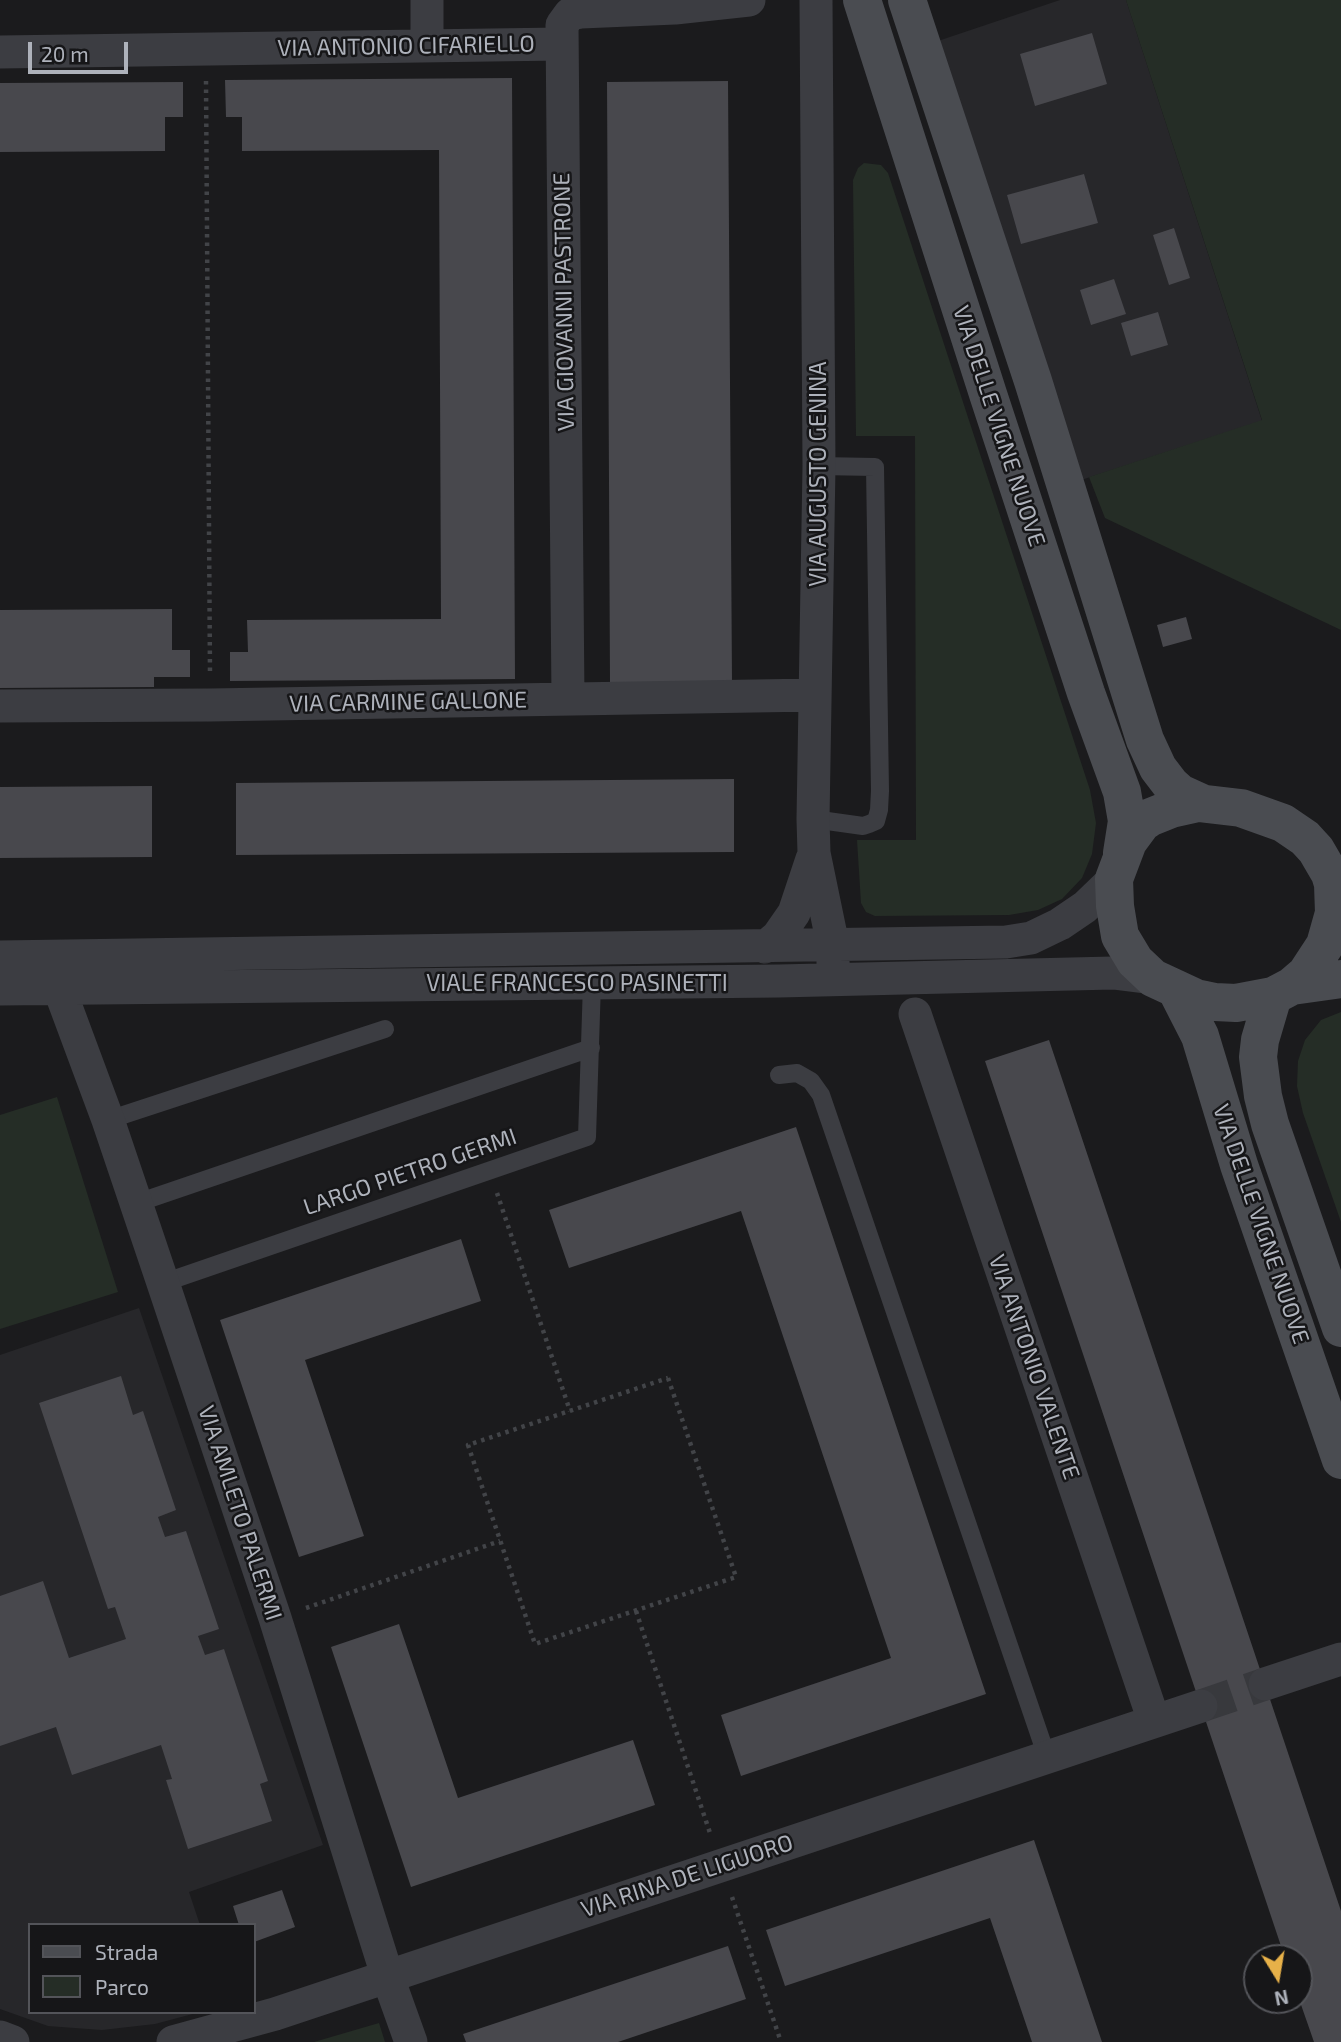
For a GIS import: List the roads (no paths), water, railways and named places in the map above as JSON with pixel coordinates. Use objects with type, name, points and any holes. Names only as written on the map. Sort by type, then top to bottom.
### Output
[{"type":"main road","name":"VIA DELLE VIGNE NUOVE","points":[[862,0],[1086,694],[1122,792],[1127,821],[1118,866]]},
{"type":"main road","name":"VIA DELLE VIGNE NUOVE","points":[[907,0],[1032,381],[1145,740],[1158,768],[1171,785],[1180,793],[1202,803]]},
{"type":"main road","points":[[1282,991],[1306,974],[1325,945],[1333,924],[1338,902],[1325,864],[1317,850],[1295,830],[1248,810],[1202,803],[1171,809],[1151,817],[1134,832],[1118,866],[1115,906],[1120,936],[1135,961],[1165,984],[1196,998],[1224,1003],[1254,1001],[1282,991],[1341,979]]},
{"type":"main road","name":"VIA DELLE VIGNE NUOVE","points":[[1165,984],[1200,1037],[1240,1165],[1341,1460]]},
{"type":"main road","name":"VIA DELLE VIGNE NUOVE","points":[[1282,991],[1262,1031],[1258,1057],[1263,1096],[1341,1328]]},
{"type":"street","points":[[427,0],[427,46]]},
{"type":"street","points":[[675,4],[749,0]]},
{"type":"street","name":"VIA AUGUSTO GENINA","points":[[816,0],[819,467],[813,819],[814,853],[833,946],[834,979]]},
{"type":"street","name":"VIA GIOVANNI PASTRONE","points":[[568,699],[562,25],[570,14],[675,4]]},
{"type":"street","name":"VIA ANTONIO CIFARIELLO","points":[[0,52],[561,44]]},
{"type":"street","name":"VIA CARMINE GALLONE","points":[[0,706],[816,695]]},
{"type":"street","points":[[765,947],[778,936],[794,913],[814,853]]},
{"type":"street","name":"VIALE FRANCESCO PASINETTI","points":[[0,957],[833,946],[1017,941],[1060,924],[1085,907],[1118,866]]},
{"type":"street","name":"VIALE FRANCESCO PASINETTI","points":[[0,989],[1113,973],[1165,984]]},
{"type":"street","name":"VIA AMLETO PALERMI","points":[[59,988],[108,1120],[275,1618],[387,1975],[411,2042]]},
{"type":"street","name":"VIA ANTONIO VALENTE","points":[[915,1014],[1154,1721]]},
{"type":"street","points":[[1265,1684],[1341,1659]]},
{"type":"street","name":"VIA RINA DE LIGUORO","points":[[173,2042],[275,2014],[1201,1706]]},
{"type":"street","points":[[0,2037],[13,2042]]},
{"type":"lane","points":[[813,819],[863,826],[869,824],[876,821],[880,791],[875,467],[819,467]]},
{"type":"lane","name":"LARGO PIETRO GERMI","points":[[163,1283],[587,1137],[593,982]]},
{"type":"lane","points":[[108,1120],[385,1029]]},
{"type":"lane","points":[[136,1203],[591,1048]]},
{"type":"lane","points":[[779,1074],[797,1073],[811,1081],[821,1095],[1047,1757]]},
{"type":"tunnel","points":[[1201,1706],[1265,1684]]}]
